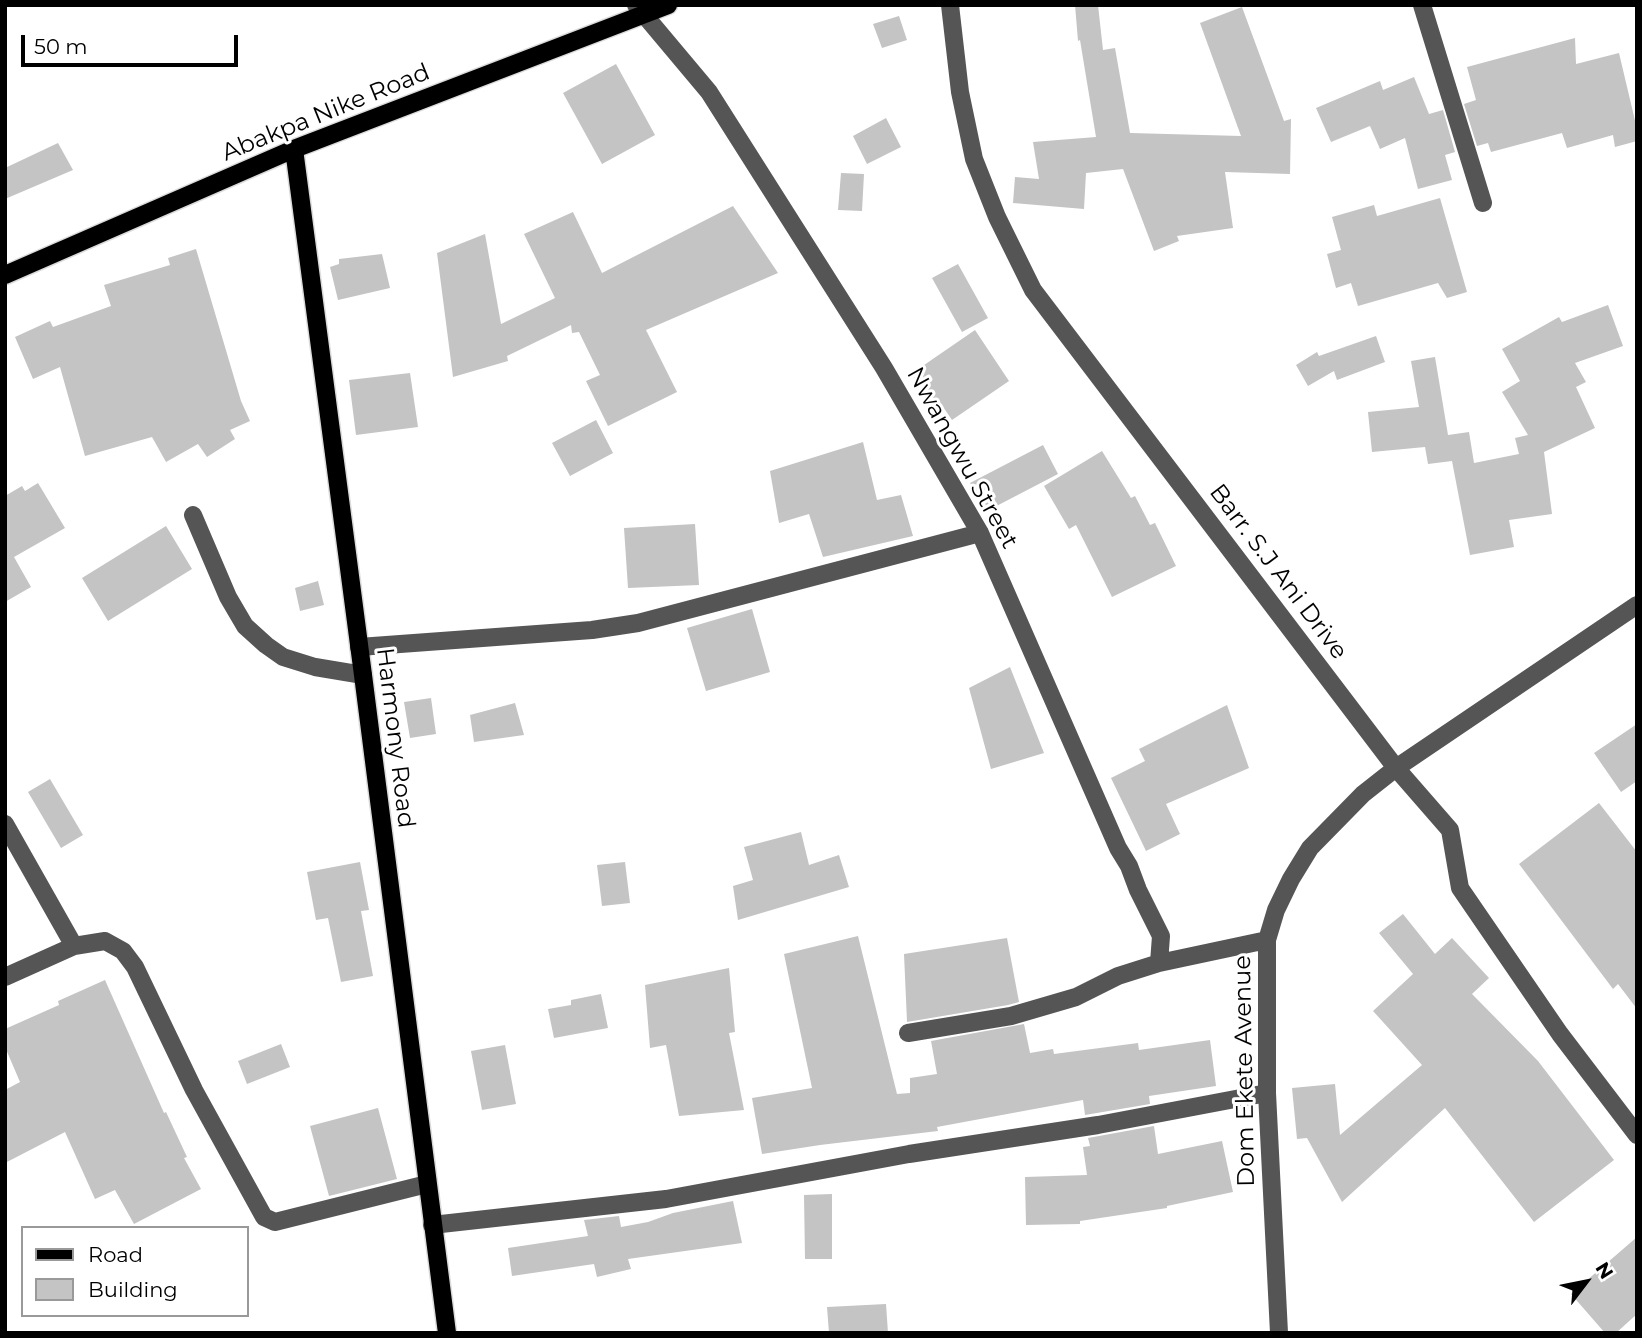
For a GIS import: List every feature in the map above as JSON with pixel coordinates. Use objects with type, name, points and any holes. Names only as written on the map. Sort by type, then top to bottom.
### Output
[{"type":"main road","name":"Abakpa Nike Road","points":[[5,275],[294,149],[640,11],[668,5]]},
{"type":"main road","name":"Harmony Road","points":[[294,149],[447,1333]]},
{"type":"street","name":"Barr. S.J Ani Drive","points":[[950,5],[960,92],[974,159],[997,216],[1034,290],[1396,768],[1450,830],[1460,888],[1560,1034],[1637,1135]]},
{"type":"street","points":[[1422,5],[1483,203]]},
{"type":"street","name":"Nwangwu Street","points":[[640,11],[709,92],[884,368],[980,533],[1118,848],[1161,936],[1159,963]]},
{"type":"street","points":[[193,515],[228,597],[245,626],[284,657],[315,667],[363,675]]},
{"type":"street","points":[[359,647],[592,630],[638,624],[980,533]]},
{"type":"street","name":"Dom Ekete Avenue","points":[[1279,1333],[1267,1093],[1267,940],[1276,910],[1291,879],[1310,848],[1363,794],[1396,768],[1637,605]]},
{"type":"street","points":[[5,824],[74,946]]},
{"type":"street","points":[[908,1033],[1012,1016],[1076,997],[1118,976],[1159,963],[1267,940]]},
{"type":"street","points":[[5,977],[74,946],[105,941],[123,951],[135,967],[194,1090],[264,1217],[275,1222],[427,1184]]},
{"type":"street","points":[[432,1225],[666,1199],[909,1154],[1098,1125],[1267,1093]]},
{"type":"building","points":[[1075,5],[1098,5],[1103,50],[1115,48],[1130,133],[1241,136],[1200,23],[1242,7],[1284,121],[1291,119],[1290,174],[1225,172],[1233,228],[1177,236],[1179,241],[1154,251],[1123,169],[1086,173],[1084,209],[1013,203],[1015,177],[1039,179],[1033,142],[1096,137],[1080,40],[1078,41]]},
{"type":"building","points":[[899,16],[907,40],[882,48],[873,24]]},
{"type":"building","points":[[1575,38],[1576,64],[1619,53],[1637,129],[1637,141],[1615,147],[1613,135],[1567,148],[1562,133],[1491,152],[1488,143],[1477,146],[1464,104],[1476,100],[1467,67]]},
{"type":"building","points":[[616,64],[655,135],[602,164],[563,93]]},
{"type":"building","points":[[1414,77],[1429,114],[1443,110],[1455,152],[1445,155],[1452,180],[1418,189],[1405,138],[1380,149],[1370,126],[1331,142],[1316,108],[1380,81],[1383,90]]},
{"type":"building","points":[[886,118],[901,147],[867,164],[853,136]]},
{"type":"building","points":[[58,143],[73,170],[5,199],[5,168]]},
{"type":"building","points":[[841,173],[864,174],[862,211],[838,210]]},
{"type":"building","points":[[1440,198],[1467,292],[1447,298],[1438,283],[1358,306],[1351,283],[1336,288],[1327,254],[1341,250],[1332,217],[1374,205],[1377,216]]},
{"type":"building","points":[[733,206],[778,273],[646,330],[677,392],[608,426],[586,381],[600,375],[579,332],[572,333],[571,325],[507,356],[508,361],[453,377],[437,253],[485,234],[501,324],[555,298],[524,234],[573,212],[602,273]]},
{"type":"building","points":[[196,249],[241,401],[250,421],[230,430],[235,439],[207,457],[198,444],[166,462],[152,437],[85,456],[60,367],[33,379],[15,337],[50,321],[53,327],[111,306],[104,285],[170,265],[168,258]]},
{"type":"building","points":[[382,254],[390,288],[338,300],[330,267],[339,264],[339,259]]},
{"type":"building","points":[[958,264],[988,318],[962,332],[932,278]]},
{"type":"building","points":[[1608,305],[1623,346],[1575,363],[1586,382],[1576,387],[1595,428],[1544,452],[1552,514],[1509,520],[1514,547],[1470,555],[1452,461],[1428,464],[1425,447],[1372,452],[1368,412],[1419,407],[1411,361],[1435,357],[1448,435],[1469,432],[1474,463],[1519,454],[1515,438],[1528,435],[1502,392],[1520,381],[1502,349],[1559,317],[1562,322]]},
{"type":"building","points":[[975,330],[1009,381],[952,420],[939,401],[934,402],[911,374]]},
{"type":"building","points":[[1376,336],[1385,362],[1337,380],[1334,371],[1308,386],[1296,365],[1317,352],[1319,356]]},
{"type":"building","points":[[410,373],[418,427],[356,435],[349,380]]},
{"type":"building","points":[[596,420],[613,453],[570,476],[552,443]]},
{"type":"building","points":[[863,442],[877,500],[901,495],[913,536],[823,557],[809,514],[779,523],[770,471]]},
{"type":"building","points":[[1043,445],[1058,474],[985,512],[970,483]]},
{"type":"building","points":[[1102,451],[1131,498],[1135,496],[1150,525],[1155,523],[1176,566],[1112,597],[1076,525],[1069,529],[1044,486]]},
{"type":"building","points":[[38,483],[65,528],[14,557],[31,587],[5,602],[5,496],[22,486],[25,491]]},
{"type":"building","points":[[695,524],[699,585],[628,588],[624,528]]},
{"type":"building","points":[[166,526],[192,569],[108,621],[82,578]]},
{"type":"building","points":[[318,581],[324,605],[300,611],[295,588]]},
{"type":"building","points":[[752,609],[770,672],[706,691],[687,628]]},
{"type":"building","points":[[1010,667],[1044,753],[991,769],[969,688]]},
{"type":"building","points":[[431,698],[436,734],[410,738],[404,702]]},
{"type":"building","points":[[515,703],[524,735],[474,742],[470,715]]},
{"type":"building","points":[[1227,705],[1249,768],[1166,804],[1180,834],[1146,851],[1111,778],[1145,761],[1139,749]]},
{"type":"building","points":[[1637,724],[1637,781],[1621,792],[1594,753]]},
{"type":"building","points":[[50,779],[83,835],[61,848],[28,792]]},
{"type":"building","points":[[1599,803],[1637,852],[1637,1009],[1618,984],[1613,989],[1519,864]]},
{"type":"building","points":[[801,832],[809,865],[839,855],[849,887],[738,920],[733,886],[753,880],[744,847]]},
{"type":"building","points":[[360,862],[369,910],[361,911],[373,976],[341,982],[328,918],[316,920],[307,872]]},
{"type":"building","points":[[625,862],[630,903],[602,906],[597,865]]},
{"type":"building","points":[[1403,914],[1435,954],[1452,938],[1489,978],[1472,994],[1538,1061],[1614,1160],[1534,1222],[1445,1108],[1342,1202],[1307,1138],[1297,1139],[1292,1088],[1335,1084],[1340,1135],[1422,1065],[1373,1011],[1413,974],[1379,933]]},
{"type":"building","points":[[858,936],[897,1094],[910,1093],[910,1078],[937,1074],[931,1041],[1024,1024],[1030,1053],[1053,1049],[1054,1054],[1138,1043],[1139,1050],[1210,1040],[1216,1086],[1149,1096],[1150,1104],[1085,1115],[1083,1100],[937,1127],[938,1131],[762,1154],[752,1098],[812,1088],[784,954]]},
{"type":"building","points":[[1007,938],[1019,1002],[907,1022],[904,954]]},
{"type":"building","points":[[729,968],[735,1032],[729,1033],[744,1110],[679,1116],[666,1045],[650,1048],[645,985]]},
{"type":"building","points":[[105,980],[164,1113],[166,1112],[187,1157],[184,1158],[201,1189],[134,1224],[115,1190],[95,1199],[65,1132],[5,1163],[5,1090],[20,1082],[5,1047],[5,1029],[59,1005],[58,1001]]},
{"type":"building","points":[[601,994],[608,1028],[554,1038],[548,1009],[571,1005],[571,1000]]},
{"type":"building","points":[[281,1044],[290,1067],[247,1084],[238,1061]]},
{"type":"building","points":[[505,1045],[516,1104],[482,1110],[471,1051]]},
{"type":"building","points":[[378,1108],[397,1179],[329,1196],[310,1126]]},
{"type":"building","points":[[1154,1126],[1158,1154],[1222,1141],[1233,1192],[1167,1208],[1080,1221],[1080,1224],[1026,1225],[1025,1177],[1087,1175],[1083,1147],[1090,1146],[1088,1138]]},
{"type":"building","points":[[832,1194],[832,1259],[805,1259],[804,1195]]},
{"type":"building","points":[[733,1201],[742,1243],[628,1259],[631,1269],[597,1277],[594,1264],[512,1276],[508,1248],[588,1236],[584,1220],[619,1216],[621,1227]]},
{"type":"building","points":[[1637,1237],[1637,1314],[1616,1333],[1605,1333],[1571,1294]]},
{"type":"building","points":[[886,1304],[888,1333],[829,1333],[827,1307]]}]
